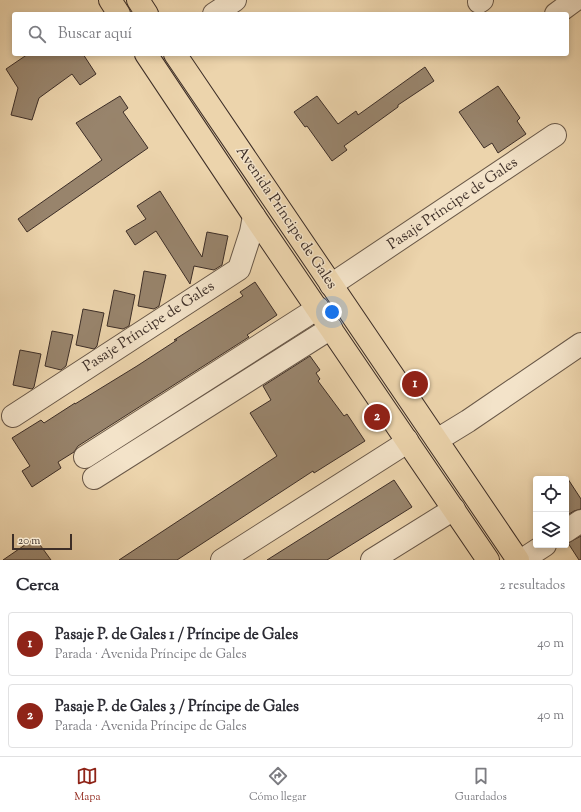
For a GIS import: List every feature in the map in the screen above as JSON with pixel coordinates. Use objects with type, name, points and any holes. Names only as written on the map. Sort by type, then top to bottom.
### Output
[{"type":"main road","points":[[110,0],[118,12]]},
{"type":"main road","points":[[138,0],[147,12]]},
{"type":"main road","name":"Avenida Príncipe de Gales","points":[[147,56],[487,560]]},
{"type":"main road","name":"Avenida Príncipe de Gales","points":[[176,56],[518,560]]},
{"type":"street","points":[[217,12],[235,0]]},
{"type":"street","points":[[559,12],[576,0]]},
{"type":"street","name":"Pasaje Príncipe de Gales","points":[[331,285],[555,135]]},
{"type":"street","name":"Pasaje Príncipe de Gales","points":[[13,416],[239,269],[251,232],[254,216]]},
{"type":"street","points":[[84,457],[318,308]]},
{"type":"street","points":[[94,478],[331,328]]},
{"type":"street","points":[[437,440],[468,422],[581,344]]},
{"type":"street","points":[[222,560],[398,448],[407,440]]},
{"type":"street","points":[[372,560],[454,509]]},
{"type":"street","points":[[569,529],[581,521]]},
{"type":"street","points":[[522,560],[540,548]]},
{"type":"building","points":[[25,56],[84,56],[96,74],[80,85],[72,74],[39,98],[32,120],[11,115],[18,88],[6,69]]},
{"type":"building","points":[[425,67],[434,81],[398,105],[398,107],[344,146],[347,150],[332,161],[307,126],[305,127],[294,112],[317,96],[338,124],[356,111],[358,115]]},
{"type":"building","points":[[498,86],[520,118],[517,121],[526,134],[498,153],[492,143],[484,148],[459,112]]},
{"type":"building","points":[[120,96],[128,108],[123,112],[148,148],[27,232],[18,219],[102,160],[76,123]]},
{"type":"building","points":[[160,191],[202,257],[207,232],[228,236],[222,265],[214,270],[194,266],[190,284],[156,231],[135,245],[126,231],[146,219],[137,206]]},
{"type":"building","points":[[144,271],[166,275],[159,306],[154,309],[138,306]]},
{"type":"building","points":[[255,282],[277,315],[247,335],[249,337],[78,446],[74,452],[58,462],[61,468],[32,487],[22,471],[30,466],[12,438],[41,420],[44,423],[137,366],[177,340],[174,340],[243,296],[240,292]]},
{"type":"building","points":[[114,290],[135,295],[129,326],[123,329],[107,326]]},
{"type":"building","points":[[83,309],[104,313],[97,346],[94,349],[76,345]]},
{"type":"building","points":[[52,331],[73,335],[66,366],[61,370],[45,366]]},
{"type":"building","points":[[20,350],[41,354],[34,387],[32,389],[13,385]]},
{"type":"building","points":[[310,356],[320,370],[316,373],[320,379],[318,381],[344,416],[347,414],[365,441],[314,473],[313,471],[177,560],[119,560],[277,456],[250,413],[271,400],[263,386]]},
{"type":"building","points":[[394,480],[412,507],[327,560],[267,560]]},
{"type":"building","points":[[569,481],[581,499],[581,509],[569,514]]},
{"type":"building","points":[[581,536],[581,560],[579,560],[569,542]]},
{"type":"building","points":[[35,538],[51,560],[3,560]]},
{"type":"place","name":"Pasaje P. de Gales 1 / Príncipe de Gales","points":[[415,384]]},
{"type":"place","name":"Pasaje P. de Gales 3 / Príncipe de Gales","points":[[377,417]]}]
